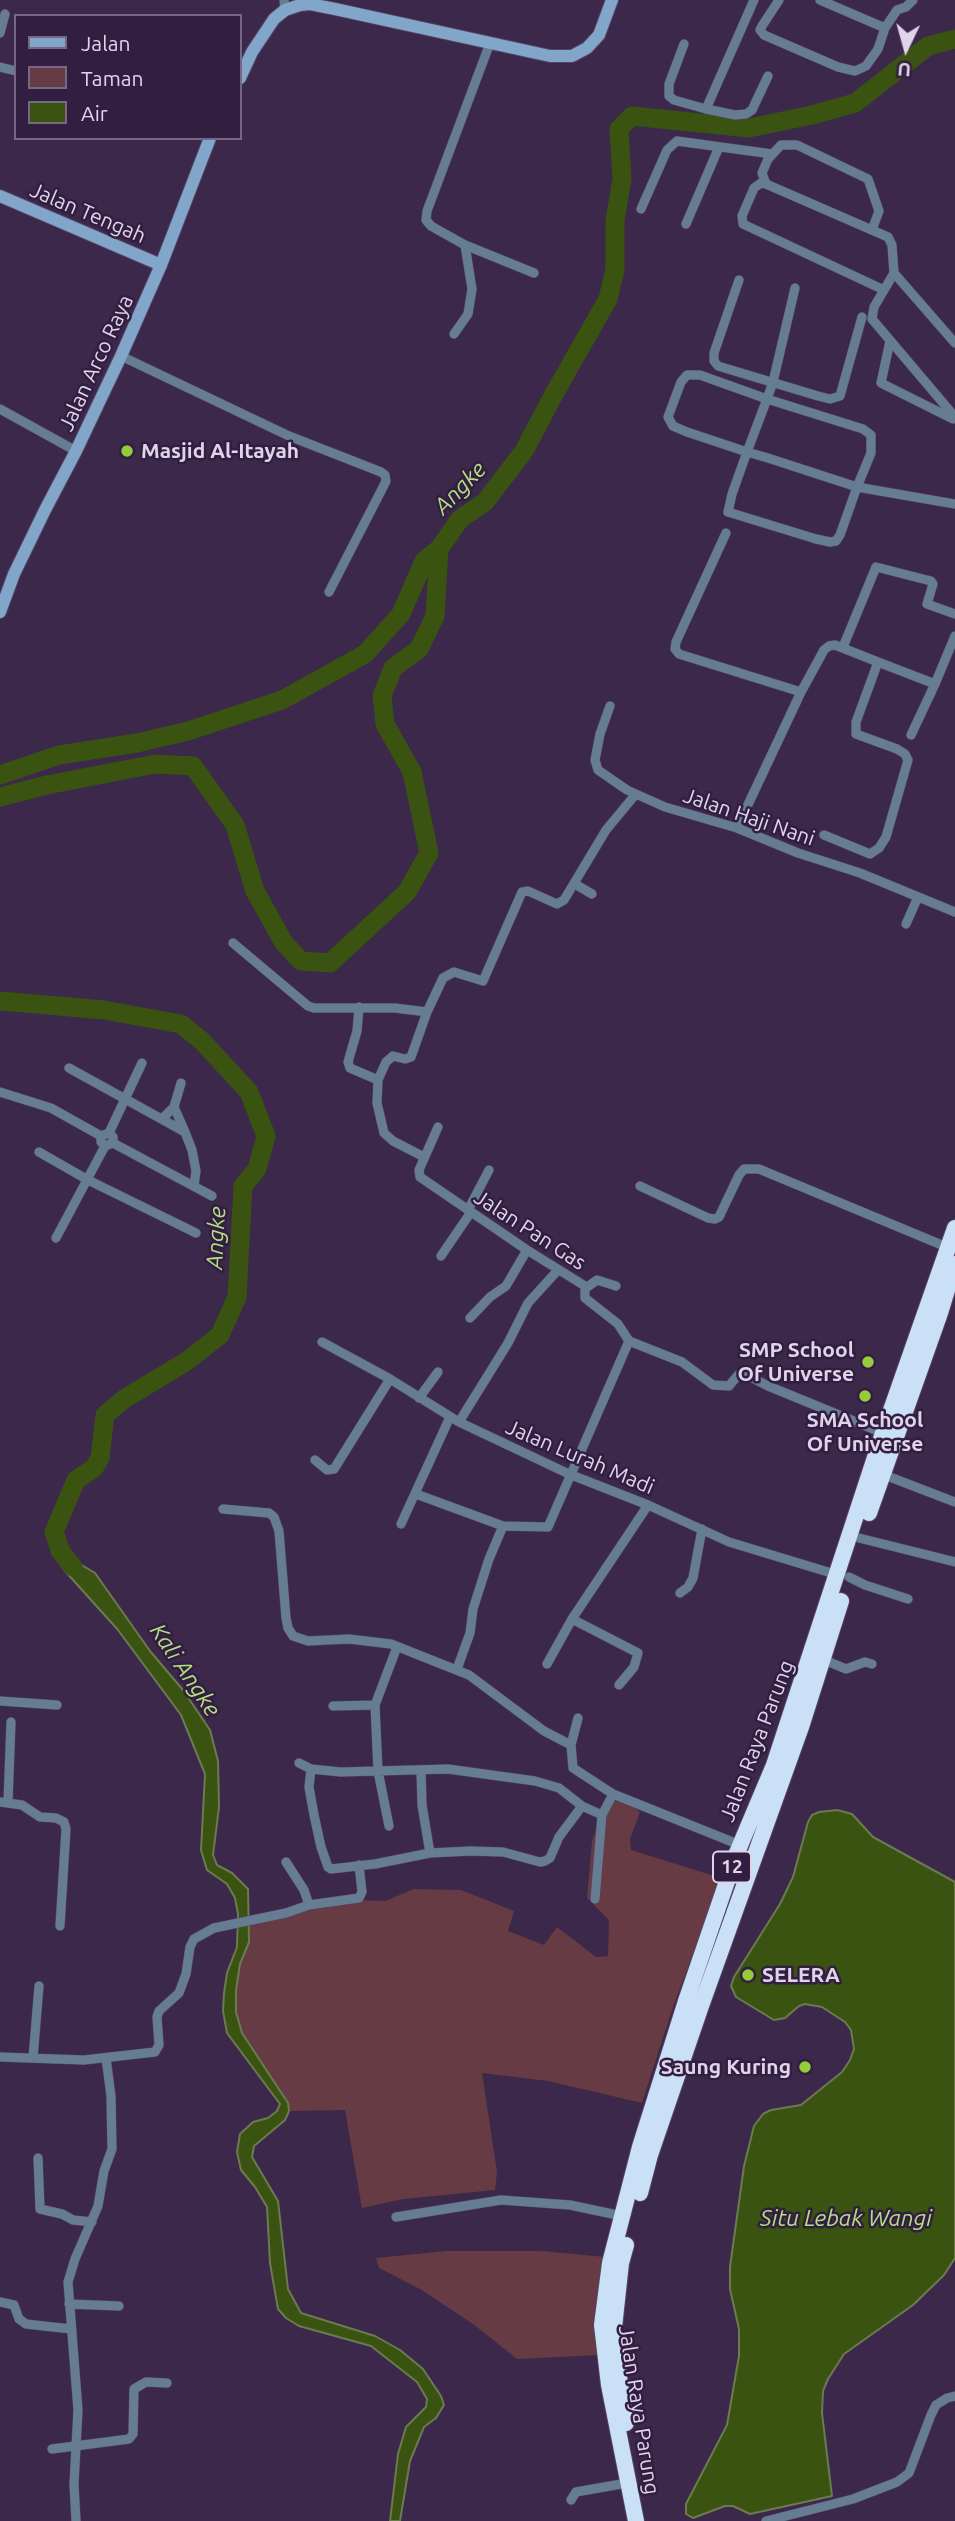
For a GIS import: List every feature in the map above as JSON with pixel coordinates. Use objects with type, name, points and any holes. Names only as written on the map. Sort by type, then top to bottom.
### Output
[{"type":"highway","name":"Jalan Raya Parung","points":[[636,2521],[609,2385],[603,2325],[610,2263],[640,2147],[687,1998],[740,1844],[822,1659],[883,1433],[955,1228]]},
{"type":"highway","name":"Jalan Raya Parung","points":[[647,2521],[634,2475],[613,2337],[621,2263],[650,2155],[843,1576],[940,1313],[955,1264]]},
{"type":"main road","points":[[242,74],[252,52],[284,5],[310,4],[550,56],[572,56],[587,48],[599,34],[612,0]]},
{"type":"main road","name":"Jalan Arco Raya","points":[[0,612],[3,597],[121,356],[161,265],[209,140]]},
{"type":"main road","name":"Jalan Tengah","points":[[0,197],[161,265]]},
{"type":"street","points":[[706,109],[754,0]]},
{"type":"street","points":[[779,0],[760,30],[764,35],[838,67],[855,71],[866,66],[878,49],[897,10],[906,7],[913,0]]},
{"type":"street","points":[[820,0],[886,28]]},
{"type":"street","points":[[0,33],[3,13]]},
{"type":"street","points":[[490,43],[426,211],[426,220],[431,226],[465,245],[534,273]]},
{"type":"street","points":[[684,44],[669,84],[669,96],[706,109],[735,115],[746,114],[752,110],[768,76]]},
{"type":"street","points":[[640,209],[667,150],[673,143],[681,141],[772,154]]},
{"type":"street","points":[[766,184],[762,173],[772,154],[781,145],[793,144],[866,177],[878,207],[872,230]]},
{"type":"street","points":[[686,224],[719,147]]},
{"type":"street","points":[[884,290],[743,224],[742,216],[754,188],[761,183],[766,184],[888,237],[892,245],[894,273],[884,290],[874,307],[872,319],[955,418]]},
{"type":"street","points":[[454,334],[468,314],[472,289],[465,245]]},
{"type":"street","points":[[894,273],[955,343]]},
{"type":"street","points":[[739,280],[714,353],[714,361],[718,366],[830,400],[840,396],[862,317]]},
{"type":"street","points":[[795,288],[773,382],[767,399],[747,452],[728,512],[833,542],[840,535],[857,487],[871,453],[870,435],[863,429],[767,399],[700,375],[687,375],[681,382],[668,417],[673,426],[747,452],[857,487],[955,505]]},
{"type":"street","points":[[890,341],[881,379],[883,384],[955,418]]},
{"type":"street","points":[[121,356],[289,436],[385,475],[386,481],[329,593]]},
{"type":"street","points":[[0,409],[76,451]]},
{"type":"street","points":[[726,533],[676,642],[676,649],[679,654],[801,692]]},
{"type":"street","points":[[843,647],[876,567],[931,581],[933,583],[927,604],[955,614]]},
{"type":"street","points":[[911,735],[955,636]]},
{"type":"street","points":[[737,828],[801,692],[824,650],[830,646],[843,647],[934,684]]},
{"type":"street","points":[[824,835],[870,854],[879,848],[886,837],[908,760],[905,754],[897,749],[856,734],[854,728],[878,662]]},
{"type":"street","name":"Jalan Haji Nani","points":[[611,706],[595,760],[598,770],[635,795],[737,828],[797,853],[860,873],[955,912]]},
{"type":"street","points":[[438,1128],[424,1157],[393,1141],[384,1133],[377,1103],[378,1080],[390,1057],[411,1057],[443,978],[454,972],[483,981],[522,892],[528,891],[557,904],[561,903],[606,830],[635,795]]},
{"type":"street","points":[[575,884],[592,894]]},
{"type":"street","points":[[906,924],[918,897]]},
{"type":"street","points":[[233,943],[308,1006],[395,1008],[427,1012]]},
{"type":"street","points":[[359,1007],[357,1031],[348,1062],[350,1068],[378,1080]]},
{"type":"street","points":[[56,1238],[88,1180],[142,1063]]},
{"type":"street","points":[[69,1068],[185,1132]]},
{"type":"street","points":[[162,1119],[174,1107],[181,1083]]},
{"type":"street","points":[[0,1092],[51,1108],[212,1196]]},
{"type":"street","points":[[174,1107],[192,1150],[196,1171],[194,1186]]},
{"type":"street","points":[[39,1152],[88,1180],[196,1233]]},
{"type":"street","name":"Jalan Pan Gas","points":[[424,1157],[419,1170],[420,1177],[586,1288],[584,1298],[618,1324],[629,1341],[682,1362],[713,1385],[729,1386],[738,1375],[745,1374],[883,1433]]},
{"type":"street","points":[[640,1186],[715,1219],[719,1217],[739,1175],[744,1170],[759,1169],[949,1248]]},
{"type":"street","points":[[441,1256],[469,1211],[489,1170]]},
{"type":"street","points":[[470,1318],[490,1297],[506,1286],[527,1250]]},
{"type":"street","points":[[401,1524],[455,1419],[508,1343],[528,1303],[558,1270]]},
{"type":"street","points":[[586,1288],[597,1280],[616,1286]]},
{"type":"street","points":[[416,1494],[503,1526],[548,1527],[629,1341]]},
{"type":"street","name":"Jalan Lurah Madi","points":[[322,1342],[455,1419],[569,1474],[648,1505],[729,1542],[843,1576],[908,1599]]},
{"type":"street","points":[[419,1398],[438,1372]]},
{"type":"street","points":[[315,1460],[327,1470],[334,1469],[390,1379]]},
{"type":"street","points":[[537,1458],[543,1447]]},
{"type":"street","points":[[882,1474],[955,1502]]},
{"type":"street","points":[[547,1664],[572,1619],[648,1505]]},
{"type":"street","points":[[223,1508],[269,1513],[274,1517],[279,1531],[286,1618],[293,1636],[308,1641],[349,1639],[397,1647],[457,1669],[482,1684],[551,1736],[571,1745]]},
{"type":"street","points":[[457,1669],[470,1633],[474,1608],[489,1559],[503,1526]]},
{"type":"street","points":[[680,1593],[688,1587],[693,1578],[702,1529]]},
{"type":"street","points":[[859,1538],[955,1562]]},
{"type":"street","points":[[572,1619],[638,1653],[634,1667],[619,1685]]},
{"type":"street","points":[[389,1826],[378,1771],[375,1705],[397,1647]]},
{"type":"street","points":[[822,1659],[846,1669],[866,1662],[872,1664]]},
{"type":"street","points":[[0,1701],[57,1704]]},
{"type":"street","points":[[333,1706],[375,1705]]},
{"type":"street","points":[[578,1718],[571,1745],[573,1768],[613,1794],[740,1844]]},
{"type":"street","points":[[11,1721],[5,1743],[4,1802],[26,1807],[40,1816],[55,1818],[64,1822],[66,1829],[60,1926]]},
{"type":"street","points":[[299,1763],[311,1769],[341,1772],[448,1769],[549,1784],[601,1815]]},
{"type":"street","points":[[311,1769],[309,1787],[321,1847],[328,1867],[375,1864],[430,1853],[491,1851],[514,1854],[540,1862],[548,1860],[559,1837],[582,1806]]},
{"type":"street","points":[[421,1770],[422,1805],[430,1853]]},
{"type":"street","points":[[595,1899],[601,1815],[613,1794]]},
{"type":"street","points":[[286,1862],[304,1890],[309,1905]]},
{"type":"street","points":[[0,2057],[84,2060],[148,2054],[158,2049],[157,2017],[159,2011],[179,1993],[194,1939],[207,1930],[295,1911],[309,1905],[359,1898],[362,1892],[359,1865]]},
{"type":"street","points":[[33,2058],[39,1986]]},
{"type":"street","points":[[76,2521],[74,2484],[78,2410],[68,2282],[103,2189],[104,2171],[112,2149],[111,2095],[106,2058]]},
{"type":"street","points":[[38,2158],[40,2209],[62,2214],[73,2220],[92,2222]]},
{"type":"street","points":[[396,2217],[501,2200],[554,2203],[622,2216]]},
{"type":"street","points":[[0,2302],[15,2305],[19,2319],[26,2324],[71,2329]]},
{"type":"street","points":[[69,2304],[119,2306]]},
{"type":"street","points":[[52,2449],[132,2437],[135,2389],[146,2382],[167,2383]]},
{"type":"street","points":[[766,2521],[853,2499],[897,2482],[909,2473],[936,2405],[955,2396]]},
{"type":"street","points":[[571,2500],[576,2492],[627,2483]]},
{"type":"green space","points":[[611,1800],[630,1804],[640,1812],[630,1839],[631,1850],[721,1878],[672,2010],[642,2103],[548,2081],[482,2073],[497,2172],[495,2190],[403,2199],[362,2208],[345,2110],[289,2111],[288,2103],[242,2033],[236,2012],[236,1990],[240,1964],[249,1942],[249,1924],[302,1909],[354,1900],[385,1901],[414,1889],[461,1890],[514,1911],[508,1931],[544,1945],[557,1927],[596,1957],[608,1956],[609,1920],[587,1898],[592,1841]]},
{"type":"green space","points":[[447,2251],[542,2251],[605,2257],[600,2355],[517,2359],[473,2324],[420,2289],[379,2268],[376,2258]]},
{"type":"water","points":[[64,1545],[75,1561],[95,1573],[210,1730],[218,1761],[219,1807],[213,1855],[217,1865],[232,1873],[248,1889],[249,1942],[240,1964],[236,2012],[242,2033],[288,2103],[289,2111],[285,2120],[254,2146],[252,2157],[278,2201],[288,2289],[301,2313],[375,2336],[400,2350],[423,2369],[441,2396],[444,2405],[436,2418],[424,2427],[410,2461],[400,2521],[390,2521],[398,2454],[406,2427],[426,2407],[427,2399],[417,2382],[371,2346],[299,2326],[278,2309],[270,2263],[267,2207],[241,2170],[237,2152],[240,2134],[253,2122],[268,2118],[277,2111],[280,2104],[227,2033],[223,2011],[224,1993],[227,1973],[237,1947],[238,1914],[235,1898],[227,1884],[207,1870],[201,1850],[205,1774],[181,1715],[118,1630],[52,1553]]},
{"type":"water","name":"Situ Lebak Wangi","points":[[837,1810],[852,1814],[873,1837],[955,1882],[955,2258],[944,2275],[913,2305],[844,2354],[828,2379],[823,2391],[822,2413],[832,2496],[750,2514],[733,2506],[725,2506],[693,2518],[686,2514],[686,2504],[727,2425],[739,2356],[739,2329],[730,2289],[730,2267],[744,2166],[754,2126],[763,2114],[771,2110],[801,2105],[842,2072],[854,2049],[851,2030],[845,2022],[822,2007],[805,2004],[785,2018],[774,2020],[736,1997],[731,1986],[793,1877],[812,1815]]},
{"type":"waterway","name":"Angke","points":[[0,797],[155,764],[193,766],[235,825],[255,891],[284,943],[301,961],[330,963],[407,892],[429,853],[412,772],[385,724],[382,696],[393,668],[419,649],[435,616],[439,549],[460,519],[485,502],[524,451],[608,299],[615,270],[615,220],[622,179],[619,129],[632,116],[749,128],[812,115],[855,103],[928,46],[955,39]]},
{"type":"waterway","points":[[0,775],[59,755],[137,743],[188,731],[282,700],[365,654],[401,614],[424,561],[439,549]]},
{"type":"waterway","name":"Angke","points":[[0,1001],[104,1010],[181,1024],[202,1041],[249,1092],[266,1136],[257,1169],[243,1186],[237,1297],[220,1335],[187,1361],[124,1399],[105,1415],[100,1458],[94,1468],[76,1480],[54,1532],[61,1552],[73,1567]]},
{"type":"place","name":"Masjid Al-Itayah","points":[[127,451]]},
{"type":"place","name":"SMP School Of Universe","points":[[868,1362]]},
{"type":"place","name":"SMA School Of Universe","points":[[865,1396]]},
{"type":"place","name":"SELERA","points":[[748,1975]]},
{"type":"place","name":"Saung Kuring","points":[[805,2067]]},
{"type":"water label","name":"Kali Angke","points":[[185,1670]]}]
